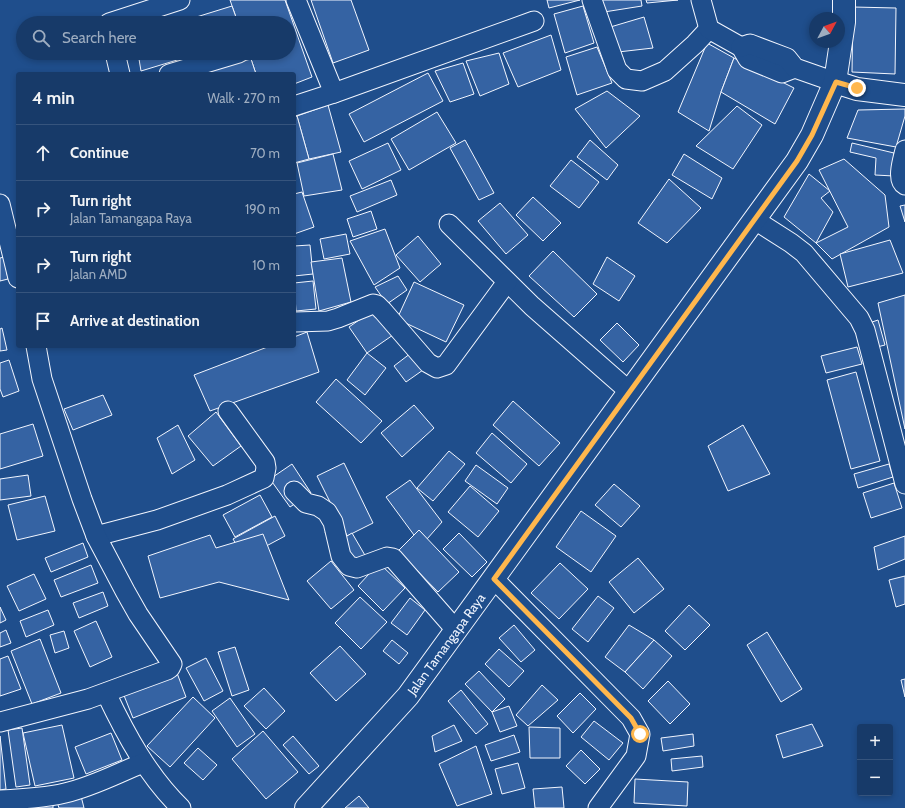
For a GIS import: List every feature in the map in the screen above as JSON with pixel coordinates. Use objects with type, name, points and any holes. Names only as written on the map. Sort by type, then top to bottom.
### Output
[{"type":"main road","name":"Jalan Tamangapa Raya","points":[[306,808],[408,696],[797,161],[809,142],[836,82],[844,22],[844,0]]},
{"type":"main road","points":[[836,82],[857,88],[905,95]]},
{"type":"street","points":[[131,16],[180,0]]},
{"type":"street","points":[[296,0],[334,93]]},
{"type":"street","points":[[592,0],[616,70],[626,79],[642,81],[665,71],[709,29]]},
{"type":"street","points":[[701,0],[709,29],[741,47],[750,44],[787,58],[795,68],[836,82]]},
{"type":"street","points":[[296,105],[534,21]]},
{"type":"street","points":[[117,60],[120,72]]},
{"type":"street","points":[[176,72],[216,60]]},
{"type":"street","points":[[905,150],[900,179],[902,184],[905,186]]},
{"type":"street","points":[[0,204],[6,251],[16,274]]},
{"type":"street","points":[[755,220],[804,253],[859,318],[865,330],[905,484]]},
{"type":"street","points":[[449,224],[532,306],[630,392]]},
{"type":"street","points":[[296,322],[328,321],[373,304],[377,305],[428,363],[437,368],[446,365],[507,282]]},
{"type":"street","points":[[0,722],[88,699],[167,670],[172,666],[138,614],[96,536],[82,499],[42,379],[36,348]]},
{"type":"street","points":[[96,536],[157,520],[227,495],[264,478],[266,468],[265,462],[228,412]]},
{"type":"street","points":[[294,491],[306,503],[318,506],[327,512],[333,522],[341,556],[349,566],[357,568],[387,557],[393,558],[456,630]]},
{"type":"street","points":[[494,579],[631,718],[640,734],[636,756],[598,808]]},
{"type":"street","points":[[106,693],[122,728],[143,763],[181,808]]},
{"type":"street","points":[[0,800],[49,797],[66,793],[86,787],[143,763]]},
{"type":"building","points":[[230,0],[285,0],[291,16],[236,16]]},
{"type":"building","points":[[311,0],[351,0],[369,50],[333,63]]},
{"type":"building","points":[[547,0],[580,0],[549,8]]},
{"type":"building","points":[[602,0],[641,0],[642,6],[604,12]]},
{"type":"building","points":[[646,0],[678,0],[647,3]]},
{"type":"building","points":[[232,6],[236,16],[200,16]]},
{"type":"building","points":[[583,6],[594,43],[565,53],[554,14]]},
{"type":"building","points":[[853,7],[896,8],[895,74],[852,72]]},
{"type":"building","points":[[644,17],[653,48],[618,52],[607,28]]},
{"type":"building","points":[[296,31],[312,77],[296,83],[296,72],[255,72],[251,60],[296,60]]},
{"type":"building","points":[[551,35],[561,70],[518,87],[503,53]]},
{"type":"building","points":[[707,43],[734,58],[721,92],[709,131],[678,112]]},
{"type":"building","points":[[597,47],[612,83],[577,95],[566,57]]},
{"type":"building","points":[[499,53],[509,84],[480,96],[466,61]]},
{"type":"building","points":[[734,58],[794,88],[775,124],[721,92]]},
{"type":"building","points":[[139,60],[177,60],[141,71]]},
{"type":"building","points":[[251,60],[255,72],[201,72]]},
{"type":"building","points":[[463,63],[474,94],[450,102],[435,71]]},
{"type":"building","points":[[428,73],[443,101],[364,142],[349,114]]},
{"type":"building","points":[[607,91],[640,116],[606,148],[575,109]]},
{"type":"building","points":[[328,105],[341,152],[309,159],[297,116]]},
{"type":"building","points":[[737,106],[762,125],[733,169],[696,146]]},
{"type":"building","points":[[905,109],[905,116],[896,147],[847,138],[858,110]]},
{"type":"building","points":[[437,112],[456,143],[409,170],[391,139]]},
{"type":"building","points":[[296,116],[309,159],[296,162]]},
{"type":"building","points":[[465,140],[494,193],[479,200],[450,148]]},
{"type":"building","points":[[590,140],[618,165],[607,180],[577,157]]},
{"type":"building","points":[[388,143],[401,170],[362,189],[349,161]]},
{"type":"building","points":[[852,143],[894,153],[894,176],[875,175],[876,158],[850,152]]},
{"type":"building","points":[[333,154],[342,190],[304,196],[297,163]]},
{"type":"building","points":[[684,154],[722,178],[712,199],[672,175]]},
{"type":"building","points":[[844,159],[885,195],[889,227],[832,259],[816,243],[848,227],[819,170]]},
{"type":"building","points":[[571,160],[599,182],[579,208],[550,186]]},
{"type":"building","points":[[809,174],[830,191],[821,198],[833,212],[816,243],[784,217]]},
{"type":"building","points":[[669,179],[701,208],[667,243],[638,223]]},
{"type":"building","points":[[391,180],[397,195],[357,212],[350,196]]},
{"type":"building","points":[[302,192],[314,227],[296,233],[296,194]]},
{"type":"building","points":[[533,197],[561,223],[543,241],[516,215]]},
{"type":"building","points":[[500,203],[528,235],[506,254],[478,221]]},
{"type":"building","points":[[905,205],[905,222],[900,206]]},
{"type":"building","points":[[371,211],[377,229],[353,237],[347,219]]},
{"type":"building","points":[[385,229],[400,268],[374,285],[350,241]]},
{"type":"building","points":[[346,234],[350,254],[324,259],[320,239]]},
{"type":"building","points":[[418,236],[441,264],[420,282],[396,255]]},
{"type":"building","points":[[890,240],[903,273],[848,287],[840,254]]},
{"type":"building","points":[[310,245],[313,274],[296,276],[296,246]]},
{"type":"building","points":[[553,251],[597,294],[574,317],[529,276]]},
{"type":"building","points":[[4,257],[8,279],[0,281],[0,258]]},
{"type":"building","points":[[607,257],[635,276],[619,301],[593,284]]},
{"type":"building","points":[[342,258],[351,302],[319,311],[311,262]]},
{"type":"building","points":[[398,276],[407,290],[387,304],[375,287]]},
{"type":"building","points":[[313,281],[316,309],[296,311],[296,283]]},
{"type":"building","points":[[414,282],[464,305],[446,342],[397,319]]},
{"type":"building","points":[[905,295],[905,429],[878,303]]},
{"type":"building","points":[[375,309],[393,335],[367,353],[349,327]]},
{"type":"building","points":[[878,320],[885,345],[873,348],[866,324]]},
{"type":"building","points":[[617,323],[639,345],[623,362],[600,340]]},
{"type":"building","points":[[2,328],[7,350],[0,351],[0,329]]},
{"type":"building","points":[[307,332],[319,372],[210,411],[194,375],[265,348],[296,348],[296,336]]},
{"type":"building","points":[[857,347],[862,364],[826,373],[821,356]]},
{"type":"building","points":[[367,353],[386,368],[365,395],[347,380]]},
{"type":"building","points":[[411,353],[423,370],[406,382],[394,366]]},
{"type":"building","points":[[9,360],[19,391],[3,397],[0,389],[0,363]]},
{"type":"building","points":[[856,372],[880,461],[851,469],[827,380]]},
{"type":"building","points":[[336,379],[382,421],[361,443],[316,402]]},
{"type":"building","points":[[103,395],[112,415],[73,430],[64,409]]},
{"type":"building","points":[[513,401],[560,443],[539,466],[493,425]]},
{"type":"building","points":[[414,405],[434,428],[402,457],[381,433]]},
{"type":"building","points":[[216,412],[241,446],[213,466],[188,436]]},
{"type":"building","points":[[33,424],[43,456],[0,469],[0,434]]},
{"type":"building","points":[[178,425],[195,460],[172,474],[157,438]]},
{"type":"building","points":[[743,425],[770,474],[728,491],[708,446]]},
{"type":"building","points":[[492,433],[527,464],[511,483],[476,453]]},
{"type":"building","points":[[449,451],[465,464],[433,501],[417,488]]},
{"type":"building","points":[[344,463],[373,523],[347,536],[317,476]]},
{"type":"building","points":[[292,464],[311,493],[290,507],[270,479]]},
{"type":"building","points":[[889,464],[893,477],[858,488],[854,474]]},
{"type":"building","points":[[476,465],[508,488],[497,504],[465,481]]},
{"type":"building","points":[[28,475],[31,496],[0,500],[0,479]]},
{"type":"building","points":[[410,480],[442,522],[427,539],[419,530],[414,535],[386,497]]},
{"type":"building","points":[[894,483],[902,508],[871,518],[863,493]]},
{"type":"building","points":[[614,484],[640,506],[621,527],[595,505]]},
{"type":"building","points":[[470,486],[499,511],[478,537],[448,512]]},
{"type":"building","points":[[260,495],[272,517],[235,537],[223,515]]},
{"type":"building","points":[[45,496],[55,531],[17,540],[8,505]]},
{"type":"building","points":[[581,511],[616,536],[591,572],[556,547]]},
{"type":"building","points":[[275,516],[285,536],[244,558],[233,539]]},
{"type":"building","points":[[342,526],[347,536],[352,533],[366,557],[346,566],[325,532]]},
{"type":"building","points":[[419,530],[459,572],[438,592],[398,551]]},
{"type":"building","points":[[459,533],[487,562],[472,577],[443,549]]},
{"type":"building","points":[[263,534],[289,600],[219,582],[160,598],[148,556],[210,535],[216,548]]},
{"type":"building","points":[[905,536],[905,559],[878,570],[874,547]]},
{"type":"building","points":[[83,543],[88,557],[51,572],[45,558]]},
{"type":"building","points":[[638,558],[664,589],[634,613],[609,582]]},
{"type":"building","points":[[331,561],[354,590],[331,609],[307,581]]},
{"type":"building","points":[[379,563],[405,588],[383,611],[358,586]]},
{"type":"building","points":[[560,563],[588,589],[559,619],[531,593]]},
{"type":"building","points":[[91,565],[98,583],[61,597],[54,580]]},
{"type":"building","points":[[34,574],[46,599],[19,611],[7,586]]},
{"type":"building","points":[[905,576],[905,604],[896,607],[889,580]]},
{"type":"building","points":[[103,592],[108,606],[79,618],[73,603]]},
{"type":"building","points":[[598,596],[614,608],[588,642],[572,629]]},
{"type":"building","points":[[360,597],[387,622],[361,649],[335,623]]},
{"type":"building","points":[[410,598],[425,610],[407,635],[391,623]]},
{"type":"building","points":[[689,605],[710,625],[685,650],[665,631]]},
{"type":"building","points":[[0,607],[6,620],[0,623]]},
{"type":"building","points":[[48,610],[54,625],[26,637],[20,621]]},
{"type":"building","points":[[96,621],[112,657],[90,667],[74,631]]},
{"type":"building","points":[[514,625],[535,650],[521,662],[499,638]]},
{"type":"building","points":[[629,625],[654,640],[625,672],[605,657]]},
{"type":"building","points":[[6,630],[11,643],[0,647],[0,633]]},
{"type":"building","points":[[64,631],[69,648],[55,653],[50,635]]},
{"type":"building","points":[[767,632],[802,689],[781,702],[747,645]]},
{"type":"building","points":[[40,639],[61,693],[32,704],[11,651]]},
{"type":"building","points":[[392,640],[408,653],[399,664],[383,651]]},
{"type":"building","points":[[654,640],[672,656],[643,689],[625,672]]},
{"type":"building","points":[[340,646],[366,674],[336,701],[310,673]]},
{"type":"building","points":[[235,647],[249,690],[232,696],[218,652]]},
{"type":"building","points":[[499,649],[524,671],[509,687],[485,664]]},
{"type":"building","points":[[8,656],[21,689],[0,696],[0,659]]},
{"type":"building","points":[[206,658],[223,691],[204,701],[186,668]]},
{"type":"building","points":[[479,671],[505,699],[492,712],[465,684]]},
{"type":"building","points":[[177,673],[186,697],[133,718],[123,693]]},
{"type":"building","points":[[905,679],[905,697],[901,680]]},
{"type":"building","points":[[668,681],[690,704],[670,724],[648,701]]},
{"type":"building","points":[[542,685],[558,700],[528,726],[516,715]]},
{"type":"building","points":[[264,688],[285,711],[266,729],[244,706]]},
{"type":"building","points":[[461,690],[488,724],[476,734],[448,701]]},
{"type":"building","points":[[580,693],[596,709],[573,733],[557,716]]},
{"type":"building","points":[[193,697],[215,718],[170,767],[147,746]]},
{"type":"building","points":[[230,698],[255,734],[237,747],[212,711]]},
{"type":"building","points":[[509,706],[517,726],[500,732],[492,712]]},
{"type":"building","points":[[594,721],[623,743],[609,760],[581,737]]},
{"type":"building","points":[[812,724],[823,746],[783,758],[776,735]]},
{"type":"building","points":[[62,725],[74,778],[35,786],[23,733]]},
{"type":"building","points":[[454,725],[462,741],[435,752],[432,736]]},
{"type":"building","points":[[529,727],[560,728],[560,758],[530,758]]},
{"type":"building","points":[[22,728],[30,785],[16,787],[8,730]]},
{"type":"building","points":[[263,731],[298,772],[266,799],[232,759]]},
{"type":"building","points":[[111,733],[122,760],[86,774],[75,747]]},
{"type":"building","points":[[693,734],[694,746],[663,751],[661,738]]},
{"type":"building","points":[[514,735],[520,752],[491,761],[485,745]]},
{"type":"building","points":[[0,736],[6,789],[0,790]]},
{"type":"building","points":[[293,736],[319,766],[309,774],[283,745]]},
{"type":"building","points":[[476,746],[492,794],[457,806],[439,764]]},
{"type":"building","points":[[198,748],[217,765],[203,780],[184,763]]},
{"type":"building","points":[[581,750],[600,769],[585,784],[566,766]]},
{"type":"building","points":[[702,756],[703,767],[672,771],[671,759]]},
{"type":"building","points":[[518,763],[525,788],[502,794],[495,769]]},
{"type":"building","points":[[635,779],[688,782],[687,806],[634,803]]},
{"type":"building","points":[[562,787],[564,808],[535,808],[533,789]]},
{"type":"building","points":[[81,796],[84,808],[59,808],[57,802]]},
{"type":"building","points":[[359,796],[369,808],[345,808]]},
{"type":"building","points":[[53,805],[53,808],[33,808],[33,807]]},
{"type":"route","points":[[640,734],[631,718],[494,579],[797,161],[812,135],[836,82],[857,88]]}]
